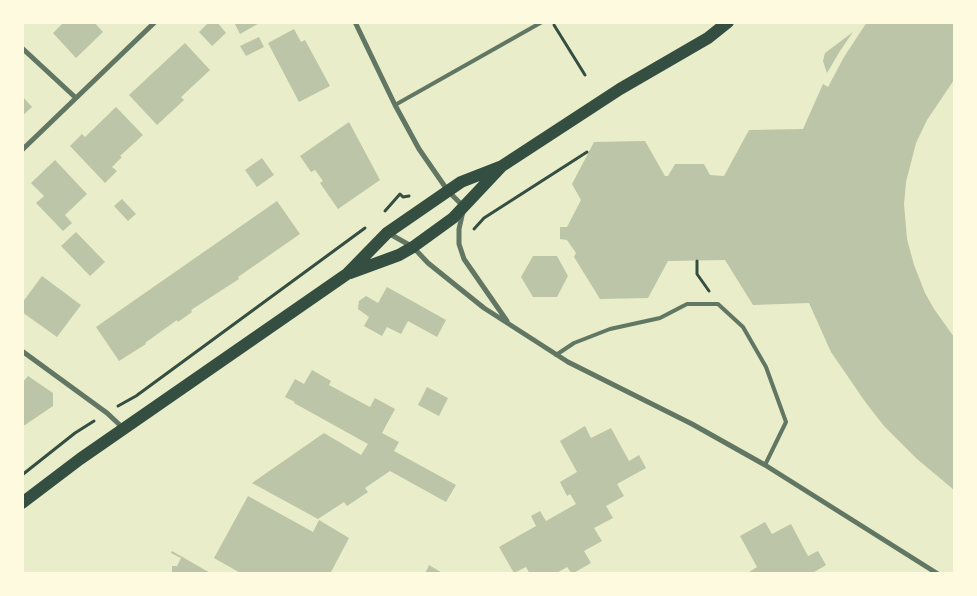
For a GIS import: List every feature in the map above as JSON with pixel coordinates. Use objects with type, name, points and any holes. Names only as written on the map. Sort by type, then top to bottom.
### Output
[{"type":"main road","points":[[24,503],[60,474],[348,274],[387,233],[461,182],[502,166],[620,89],[708,38],[728,22]]},
{"type":"main road","points":[[348,274],[399,255],[413,247],[453,218],[502,166]]},
{"type":"street","points":[[22,150],[155,22]]},
{"type":"street","points":[[355,22],[395,105],[428,164],[448,192],[464,207],[459,229],[459,244],[464,259],[510,326]]},
{"type":"street","points":[[22,48],[76,98]]},
{"type":"street","points":[[387,233],[413,247],[428,263],[484,308],[556,355],[692,424],[765,465],[938,574]]},
{"type":"street","points":[[22,351],[107,413],[124,429]]},
{"type":"lane","points":[[395,105],[542,22]]},
{"type":"lane","points":[[556,355],[574,343],[610,329],[660,318],[687,304],[718,304],[743,327],[766,367],[786,422],[765,465]]},
{"type":"path","points":[[553,22],[585,75]]},
{"type":"path","points":[[459,244],[484,218],[587,152]]},
{"type":"path","points":[[384,212],[400,194],[403,197]]},
{"type":"path","points":[[22,474],[75,433],[136,396],[371,224]]},
{"type":"path","points":[[697,261],[697,274]]},
{"type":"building","points":[[64,22],[94,22],[103,32],[76,58],[53,33]]},
{"type":"building","points":[[209,22],[217,22],[226,33],[212,46],[199,32]]},
{"type":"building","points":[[234,22],[261,22],[240,34]]},
{"type":"building","points":[[867,22],[954,22],[954,80],[927,120],[916,143],[906,182],[904,204],[907,239],[914,265],[925,293],[954,337],[954,490],[917,459],[884,426],[866,403],[831,352],[809,303],[753,305],[725,260],[668,261],[648,298],[600,299],[574,257],[576,253],[567,240],[560,239],[560,227],[567,227],[581,200],[572,184],[594,142],[645,141],[665,176],[668,176],[675,164],[704,164],[710,175],[724,176],[749,130],[803,129],[823,84],[828,87],[844,57]]},
{"type":"building","points":[[294,29],[301,42],[305,40],[330,86],[299,102],[268,43]]},
{"type":"building","points":[[853,32],[827,73],[823,61],[825,53]]},
{"type":"building","points":[[259,37],[264,47],[246,56],[240,46]]},
{"type":"building","points":[[185,43],[210,70],[181,97],[184,100],[157,125],[129,95]]},
{"type":"building","points":[[22,96],[32,107],[22,116]]},
{"type":"building","points":[[116,107],[143,135],[120,156],[122,157],[112,167],[117,171],[105,183],[70,146],[82,134],[85,137]]},
{"type":"building","points":[[349,122],[380,180],[338,209],[320,183],[323,181],[315,170],[311,172],[300,156]]},
{"type":"building","points":[[262,158],[274,175],[257,187],[245,170]]},
{"type":"building","points":[[55,160],[87,194],[65,215],[72,223],[63,231],[36,203],[44,196],[31,183]]},
{"type":"building","points":[[122,199],[136,214],[128,221],[114,206]]},
{"type":"building","points":[[277,201],[300,234],[238,277],[239,279],[191,310],[192,312],[178,322],[177,320],[146,344],[119,361],[96,327]]},
{"type":"building","points":[[76,232],[105,262],[90,276],[61,246]]},
{"type":"building","points":[[533,256],[557,256],[568,276],[557,297],[533,297],[521,277]]},
{"type":"building","points":[[42,276],[81,305],[57,337],[22,312],[22,303]]},
{"type":"building","points":[[387,287],[446,320],[437,337],[408,321],[401,334],[387,327],[382,336],[364,326],[369,317],[358,309],[359,301],[366,296],[378,303]]},
{"type":"building","points":[[312,370],[331,381],[329,385],[370,407],[375,398],[395,409],[382,433],[399,442],[394,451],[456,485],[446,502],[390,471],[365,488],[368,492],[347,506],[344,502],[318,519],[252,483],[324,433],[361,455],[368,444],[285,397],[295,379],[304,384]]},
{"type":"building","points":[[28,376],[53,393],[53,406],[22,427],[22,383]]},
{"type":"building","points":[[427,387],[448,398],[439,416],[418,405]]},
{"type":"building","points":[[585,426],[591,438],[611,428],[629,461],[639,455],[646,468],[617,484],[624,496],[606,506],[613,518],[594,528],[602,541],[584,551],[591,563],[572,574],[567,567],[555,574],[530,574],[526,567],[514,573],[499,547],[536,526],[531,516],[540,511],[546,521],[576,504],[570,494],[567,496],[560,482],[577,472],[560,441]]},
{"type":"building","points":[[248,496],[313,532],[319,520],[349,538],[330,574],[242,574],[214,558]]},
{"type":"building","points":[[765,522],[772,534],[791,524],[808,556],[818,551],[826,565],[811,574],[746,574],[757,567],[740,536]]},
{"type":"building","points":[[172,551],[212,574],[172,574],[172,566],[177,566],[181,558],[171,553]]},
{"type":"building","points":[[429,565],[444,574],[425,574]]}]
